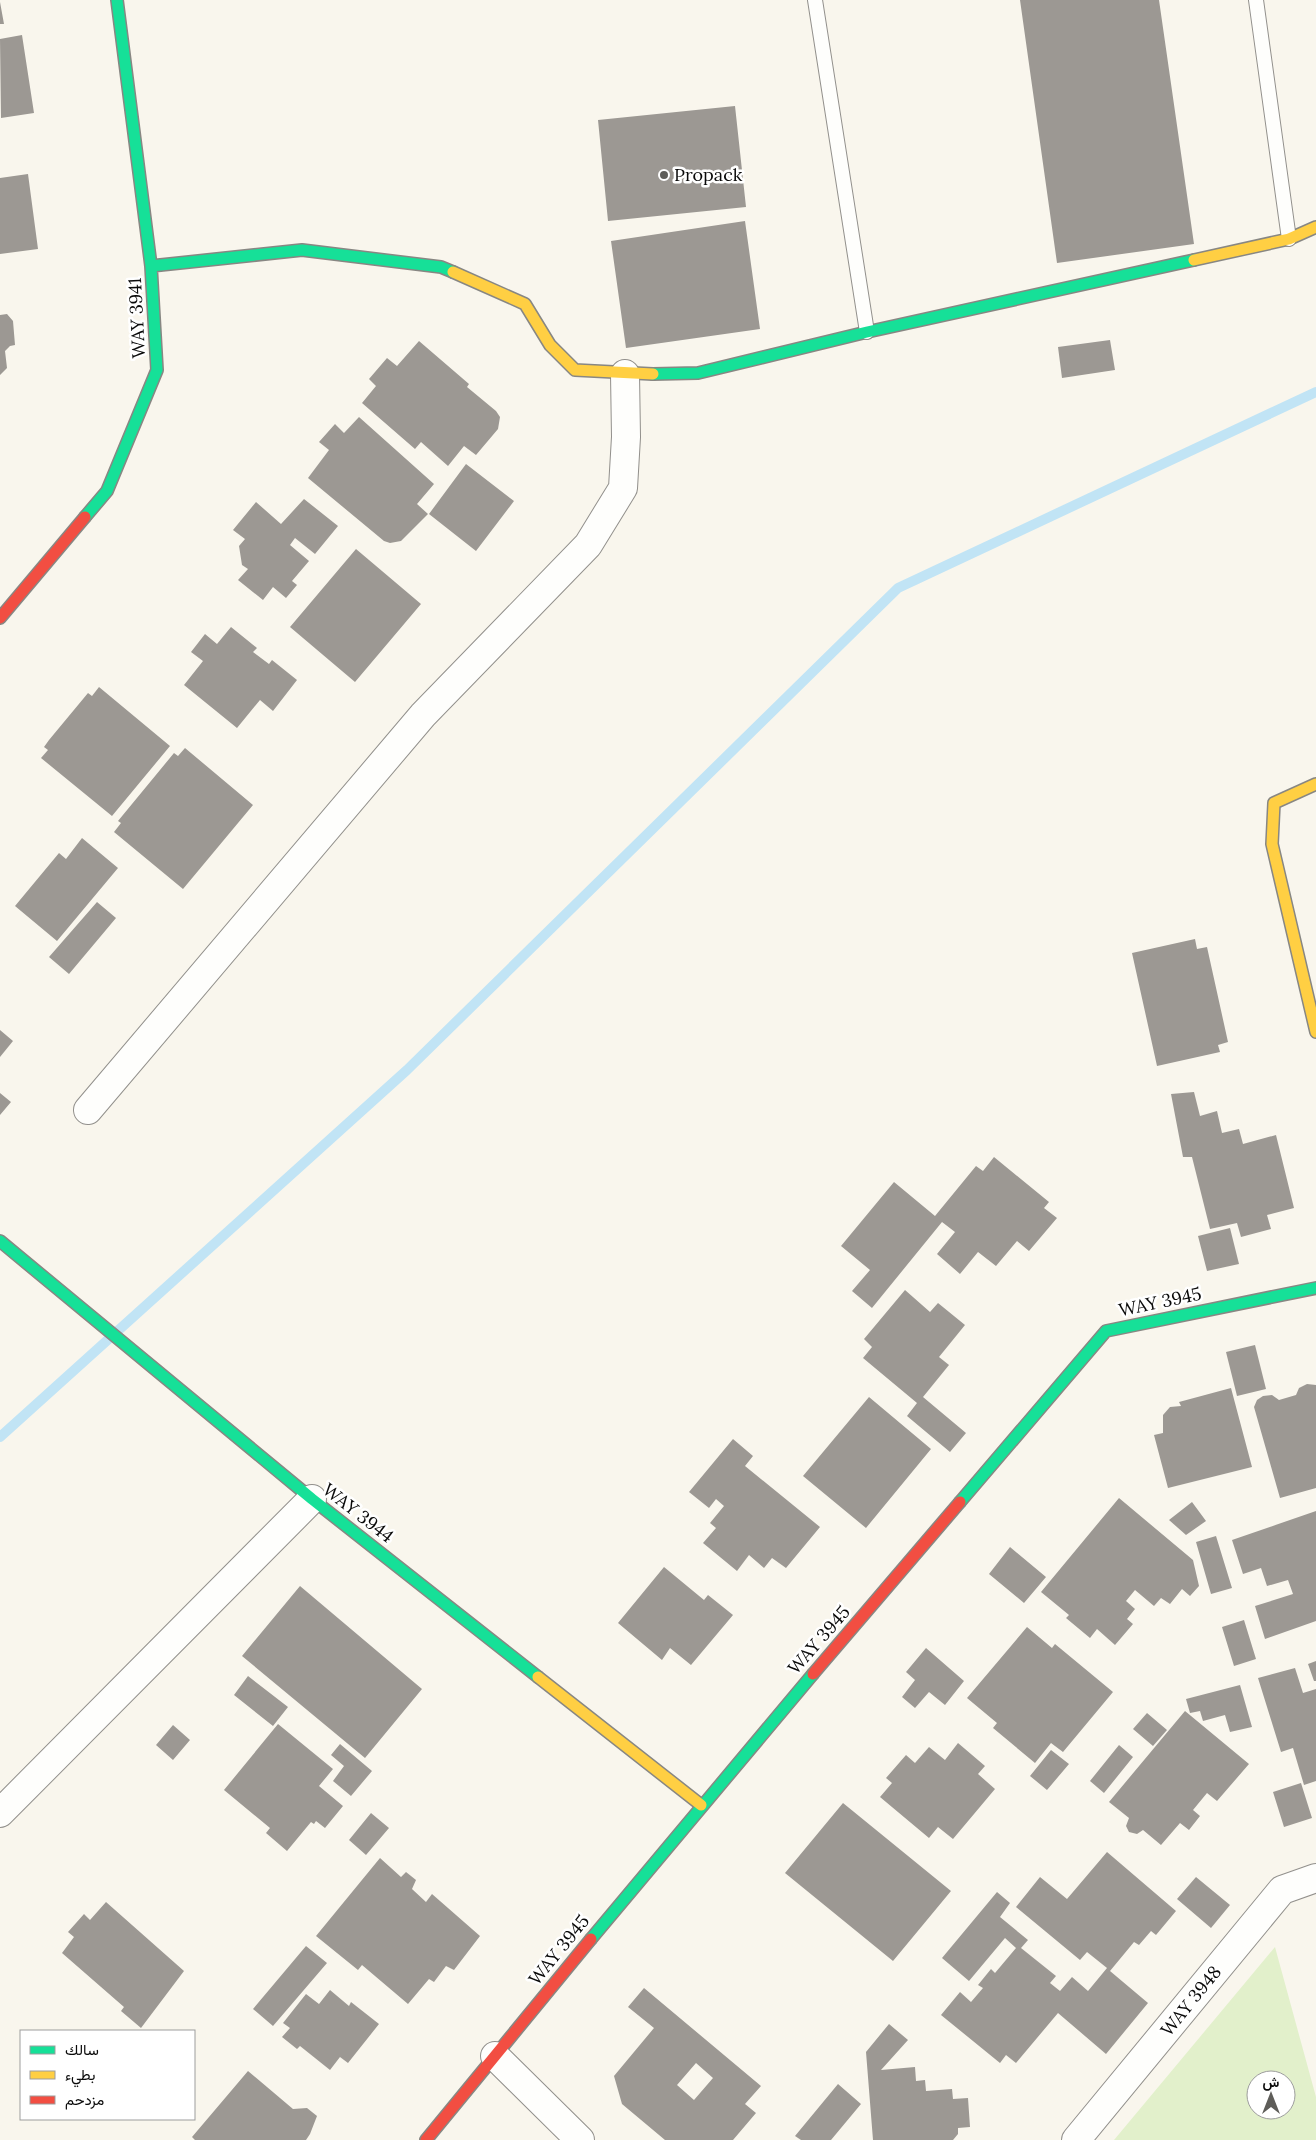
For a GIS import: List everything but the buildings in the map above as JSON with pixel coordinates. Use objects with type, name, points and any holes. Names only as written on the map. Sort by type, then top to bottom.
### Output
[{"type":"street","name":"WAY 3941","points":[[0,618],[107,490],[157,370],[151,266],[116,0]]},
{"type":"street","points":[[151,266],[302,250],[441,267],[525,304],[550,345],[575,370],[625,374],[698,373],[867,332],[1289,239],[1316,227]]},
{"type":"street","points":[[88,1110],[423,715],[588,545],[623,488],[626,437],[625,374]]},
{"type":"street","points":[[1316,784],[1274,804],[1272,844],[1316,1032]]},
{"type":"street","name":"WAY 3944","points":[[0,1241],[312,1499],[701,1804]]},
{"type":"street","name":"WAY 3945","points":[[426,2140],[701,1804],[1106,1331],[1316,1288]]},
{"type":"street","points":[[0,1813],[312,1499]]},
{"type":"street","name":"WAY 3948","points":[[1076,2140],[1282,1890],[1316,1878]]},
{"type":"street","points":[[495,2056],[580,2140]]},
{"type":"lane","points":[[815,0],[867,332]]},
{"type":"lane","points":[[1256,0],[1289,239]]},
{"type":"green space","points":[[1275,1947],[1316,2097],[1316,2140],[1114,2140]]},
{"type":"waterway","points":[[0,1437],[407,1070],[898,588],[1316,392]]},
{"type":"traffic: fast","points":[[85,517],[107,491],[157,370],[151,266],[117,0]]},
{"type":"traffic: fast","points":[[151,266],[302,250],[441,267],[453,272]]},
{"type":"traffic: fast","points":[[653,374],[698,373],[867,332],[1194,260]]},
{"type":"traffic: fast","points":[[0,1241],[312,1499],[538,1677]]},
{"type":"traffic: fast","points":[[960,1502],[1106,1331],[1316,1288]]},
{"type":"traffic: fast","points":[[591,1939],[813,1674]]},
{"type":"traffic: slow","points":[[1194,260],[1289,239],[1316,227]]},
{"type":"traffic: slow","points":[[453,272],[525,304],[550,345],[575,370],[653,374]]},
{"type":"traffic: slow","points":[[1316,784],[1274,803],[1272,844],[1316,1032]]},
{"type":"traffic: slow","points":[[538,1677],[701,1805]]},
{"type":"traffic: jam","points":[[0,618],[85,517]]},
{"type":"traffic: jam","points":[[813,1674],[960,1502]]},
{"type":"traffic: jam","points":[[426,2140],[591,1939]]},
{"type":"place","name":"Propack","points":[[664,175]]}]
